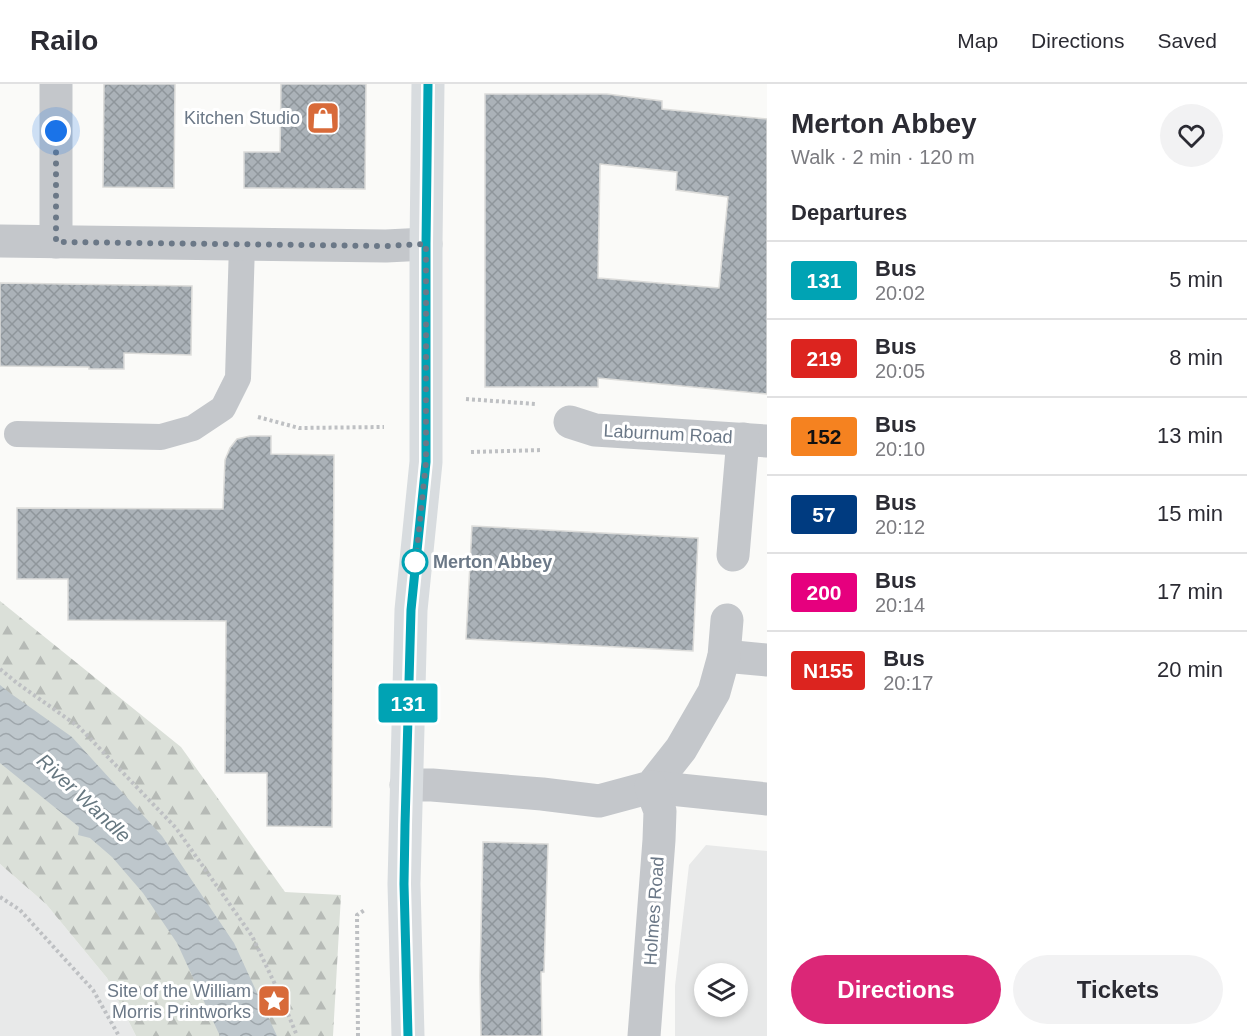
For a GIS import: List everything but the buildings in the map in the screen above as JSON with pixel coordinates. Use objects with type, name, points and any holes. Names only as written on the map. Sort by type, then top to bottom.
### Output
[{"type":"main road","points":[[408,1036],[404,884],[406,785],[411,610],[426,462],[428,84]]},
{"type":"street","points":[[56,84],[56,242]]},
{"type":"street","points":[[0,241],[386,246],[426,244]]},
{"type":"street","name":"Laburnum Road","points":[[570,422],[595,430],[755,440]]},
{"type":"street","points":[[733,555],[755,440]]},
{"type":"street","points":[[651,787],[681,749],[714,692],[724,656],[727,620]]},
{"type":"street","points":[[724,656],[767,660]]},
{"type":"street","points":[[406,785],[542,794],[599,801],[651,787],[767,799]]},
{"type":"street","name":"Holmes Road","points":[[644,1036],[660,811],[651,787]]},
{"type":"lane","points":[[17,434],[161,437],[193,428],[223,408],[238,378],[242,244]]},
{"type":"path","points":[[470,399],[487,401]]},
{"type":"path","points":[[223,408],[299,428],[384,427]]},
{"type":"path","points":[[471,452],[553,450],[570,422]]},
{"type":"path","points":[[0,669],[79,727],[176,828],[252,936],[297,1036]]},
{"type":"path","points":[[0,897],[20,910],[93,990],[119,1036]]},
{"type":"path","points":[[358,1036],[357,915],[364,910]]},
{"type":"shaded area","points":[[706,845],[767,851],[767,1036],[675,1036],[675,986],[689,865]]},
{"type":"shaded area","points":[[0,864],[46,904],[107,978],[136,1036],[0,1036]]},
{"type":"green space","points":[[0,601],[181,747],[285,892],[341,895],[333,1036],[136,1036],[107,978],[46,904],[0,864]]},
{"type":"water","name":"River Wandle","points":[[0,685],[72,737],[162,836],[234,943],[277,1036],[220,1036],[177,943],[143,893],[112,857],[90,838],[78,835],[79,827],[0,763]]},
{"type":"bus line","name":"131","points":[[408,1036],[405,963],[405,825],[411,610],[426,462],[428,84]]},
{"type":"place","name":"Kitchen Studio","points":[[323,118]]},
{"type":"place","name":"Merton Abbey","points":[[415,562]]},
{"type":"place","name":"Site of the William Morris Printworks","points":[[274,1001]]},
{"type":"route","points":[[56,131],[56,242],[386,246],[426,244],[426,462],[415,569],[415,562]]}]
